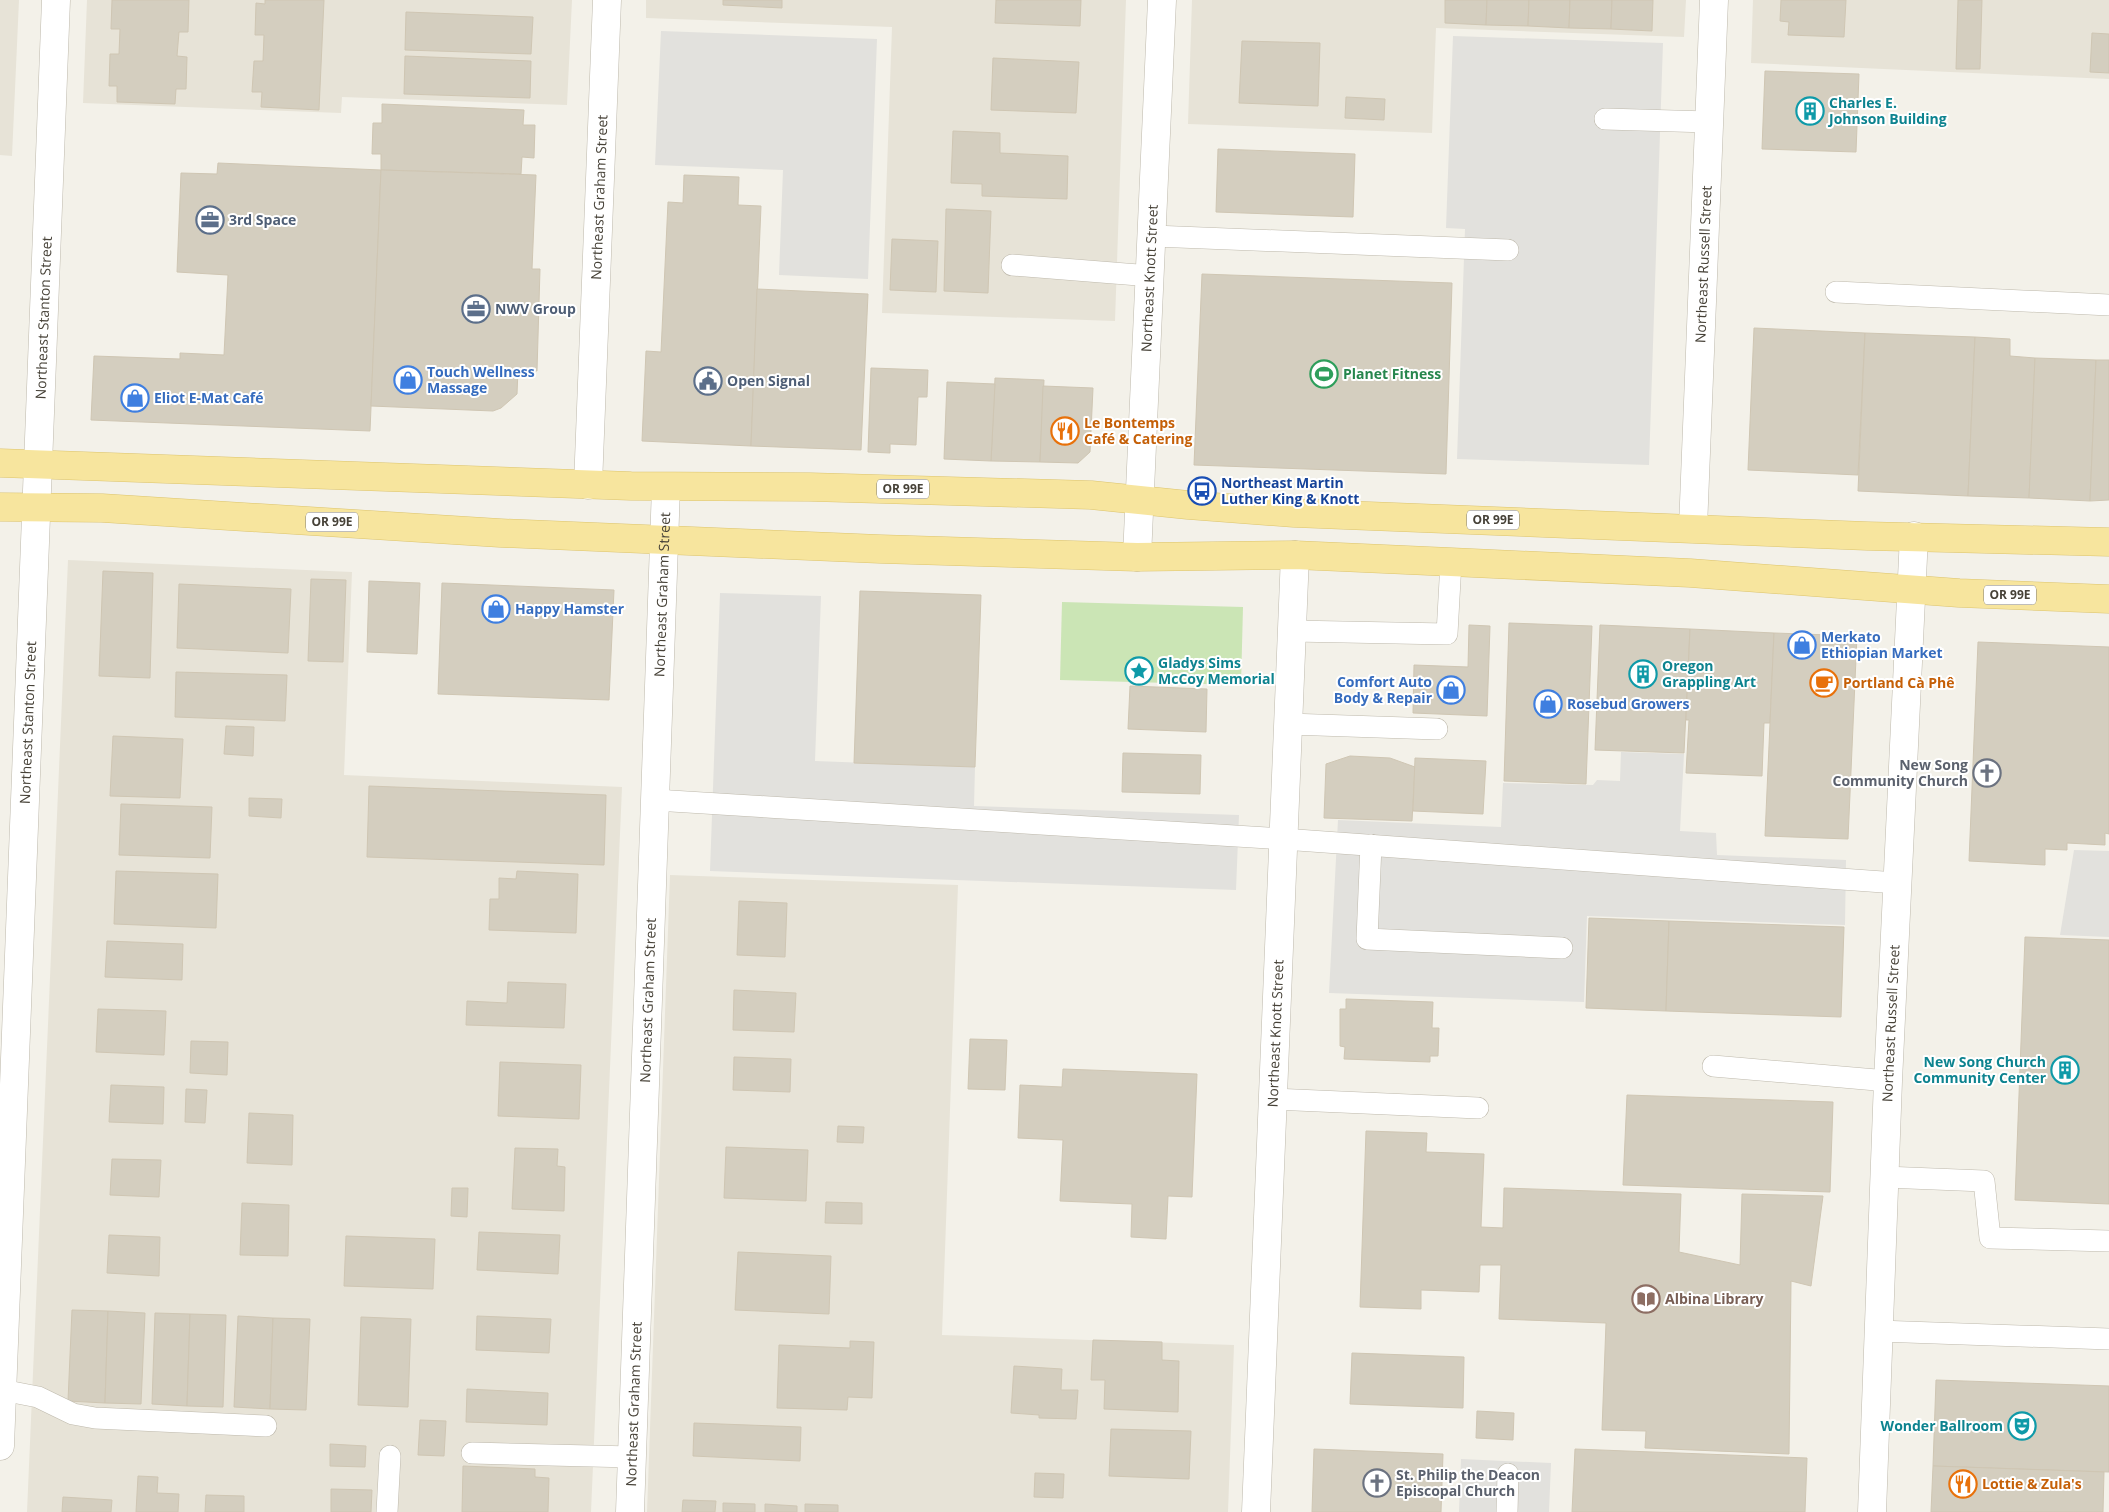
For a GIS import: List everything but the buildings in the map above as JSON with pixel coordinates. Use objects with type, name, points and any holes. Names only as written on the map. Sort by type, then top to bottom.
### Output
[{"type":"main road","name":"OR 99E","points":[[0,463],[588,485],[810,487],[1092,495],[1139,501],[1304,513],[2109,542]]},
{"type":"main road","name":"OR 99E","points":[[0,506],[102,508],[500,533],[664,540],[1137,557],[1295,555],[1690,573],[1912,590],[2109,599]]},
{"type":"street","name":"Northeast Stanton Street","points":[[0,1446],[56,0]]},
{"type":"street","name":"Northeast Graham Street","points":[[588,485],[607,0]]},
{"type":"street","name":"Northeast Knott Street","points":[[1137,557],[1153,236],[1162,0]]},
{"type":"street","name":"Northeast Russell Street","points":[[1693,528],[1714,0]]},
{"type":"street","name":"Northeast Graham Street","points":[[630,1512],[666,487]]},
{"type":"street","name":"Northeast Russell Street","points":[[1872,1512],[1888,1081],[1914,536]]},
{"type":"street","name":"Northeast Knott Street","points":[[1256,1512],[1295,555]]},
{"type":"lane","points":[[1606,119],[1709,122]]},
{"type":"lane","points":[[1153,236],[1508,250]]},
{"type":"lane","points":[[1012,264],[1151,276]]},
{"type":"lane","points":[[1836,292],[2109,305]]},
{"type":"lane","points":[[1292,631],[1447,634],[1451,562]]},
{"type":"lane","points":[[1288,724],[1437,729]]},
{"type":"lane","points":[[655,800],[1283,839],[1897,883]]},
{"type":"lane","points":[[1371,845],[1367,939],[1562,948]]},
{"type":"lane","points":[[1713,1066],[1888,1081]]},
{"type":"lane","points":[[1273,1099],[1478,1108]]},
{"type":"lane","points":[[1884,1177],[1984,1181],[1990,1238],[2109,1241]]},
{"type":"lane","points":[[1878,1331],[2109,1340]]},
{"type":"lane","points":[[2,1390],[38,1397],[73,1414],[95,1418],[266,1426]]},
{"type":"lane","points":[[472,1453],[632,1457]]},
{"type":"lane","points":[[387,1512],[390,1456]]},
{"type":"lane","points":[[1507,1512],[1508,1474]]},
{"type":"shaded area","points":[[0,0],[19,0],[12,156],[0,155]]},
{"type":"shaded area","points":[[87,0],[572,0],[567,105],[342,97],[341,113],[83,103]]},
{"type":"shaded area","points":[[646,0],[1126,0],[1115,321],[882,313],[892,27],[646,18]]},
{"type":"shaded area","points":[[1192,0],[1686,0],[1684,37],[1436,28],[1432,133],[1188,124]]},
{"type":"shaded area","points":[[1753,0],[2109,0],[2109,79],[1751,63]]},
{"type":"shaded area","points":[[661,31],[877,39],[868,279],[779,275],[783,170],[655,165]]},
{"type":"shaded area","points":[[1453,36],[1663,43],[1649,465],[1457,459],[1465,229],[1446,228]]},
{"type":"shaded area","points":[[68,560],[352,572],[344,775],[622,787],[591,1512],[27,1512]]},
{"type":"shaded area","points":[[720,593],[821,596],[815,761],[975,767],[974,806],[1239,815],[1236,890],[710,871]]},
{"type":"shaded area","points":[[1621,752],[1684,754],[1680,831],[1716,833],[1717,855],[1846,860],[1845,925],[1587,916],[1584,1002],[1329,993],[1338,820],[1501,827],[1503,783],[1593,785],[1597,780],[1620,781]]},
{"type":"shaded area","points":[[2074,850],[2109,851],[2109,937],[2060,935]]},
{"type":"shaded area","points":[[670,875],[958,885],[942,1335],[1234,1345],[1228,1512],[647,1512]]},
{"type":"shaded area","points":[[1461,1459],[1551,1463],[1549,1512],[1459,1512]]},
{"type":"green space","points":[[1062,602],[1243,607],[1241,685],[1060,680]]},
{"type":"place","name":"Charles E. Johnson Building","points":[[1810,111]]},
{"type":"place","name":"3rd Space","points":[[210,220]]},
{"type":"place","name":"NWV Group","points":[[476,309]]},
{"type":"place","name":"Planet Fitness","points":[[1324,374]]},
{"type":"place","name":"Touch Wellness Massage","points":[[408,380]]},
{"type":"place","name":"Open Signal","points":[[708,381]]},
{"type":"place","name":"Eliot E-Mat Café","points":[[135,398]]},
{"type":"place","name":"Le Bontemps Café & Catering","points":[[1065,431]]},
{"type":"place","name":"Northeast Martin Luther King & Knott","points":[[1202,491]]},
{"type":"place","name":"Happy Hamster","points":[[496,609]]},
{"type":"place","name":"Merkato Ethiopian Market","points":[[1802,645]]},
{"type":"place","name":"Gladys Sims McCoy Memorial","points":[[1139,671]]},
{"type":"place","name":"Oregon Grappling Art","points":[[1643,674]]},
{"type":"place","name":"Portland Cà Phê","points":[[1824,683]]},
{"type":"place","name":"Comfort Auto Body & Repair","points":[[1451,690]]},
{"type":"place","name":"Rosebud Growers","points":[[1548,704]]},
{"type":"place","name":"New Song Community Church","points":[[1987,773]]},
{"type":"place","name":"New Song Church Community Center","points":[[2065,1070]]},
{"type":"place","name":"Albina Library","points":[[1646,1299]]},
{"type":"place","name":"Wonder Ballroom","points":[[2022,1426]]},
{"type":"place","name":"St. Philip the Deacon Episcopal Church","points":[[1377,1483]]},
{"type":"place","name":"Lottie & Zula's","points":[[1963,1484]]}]
